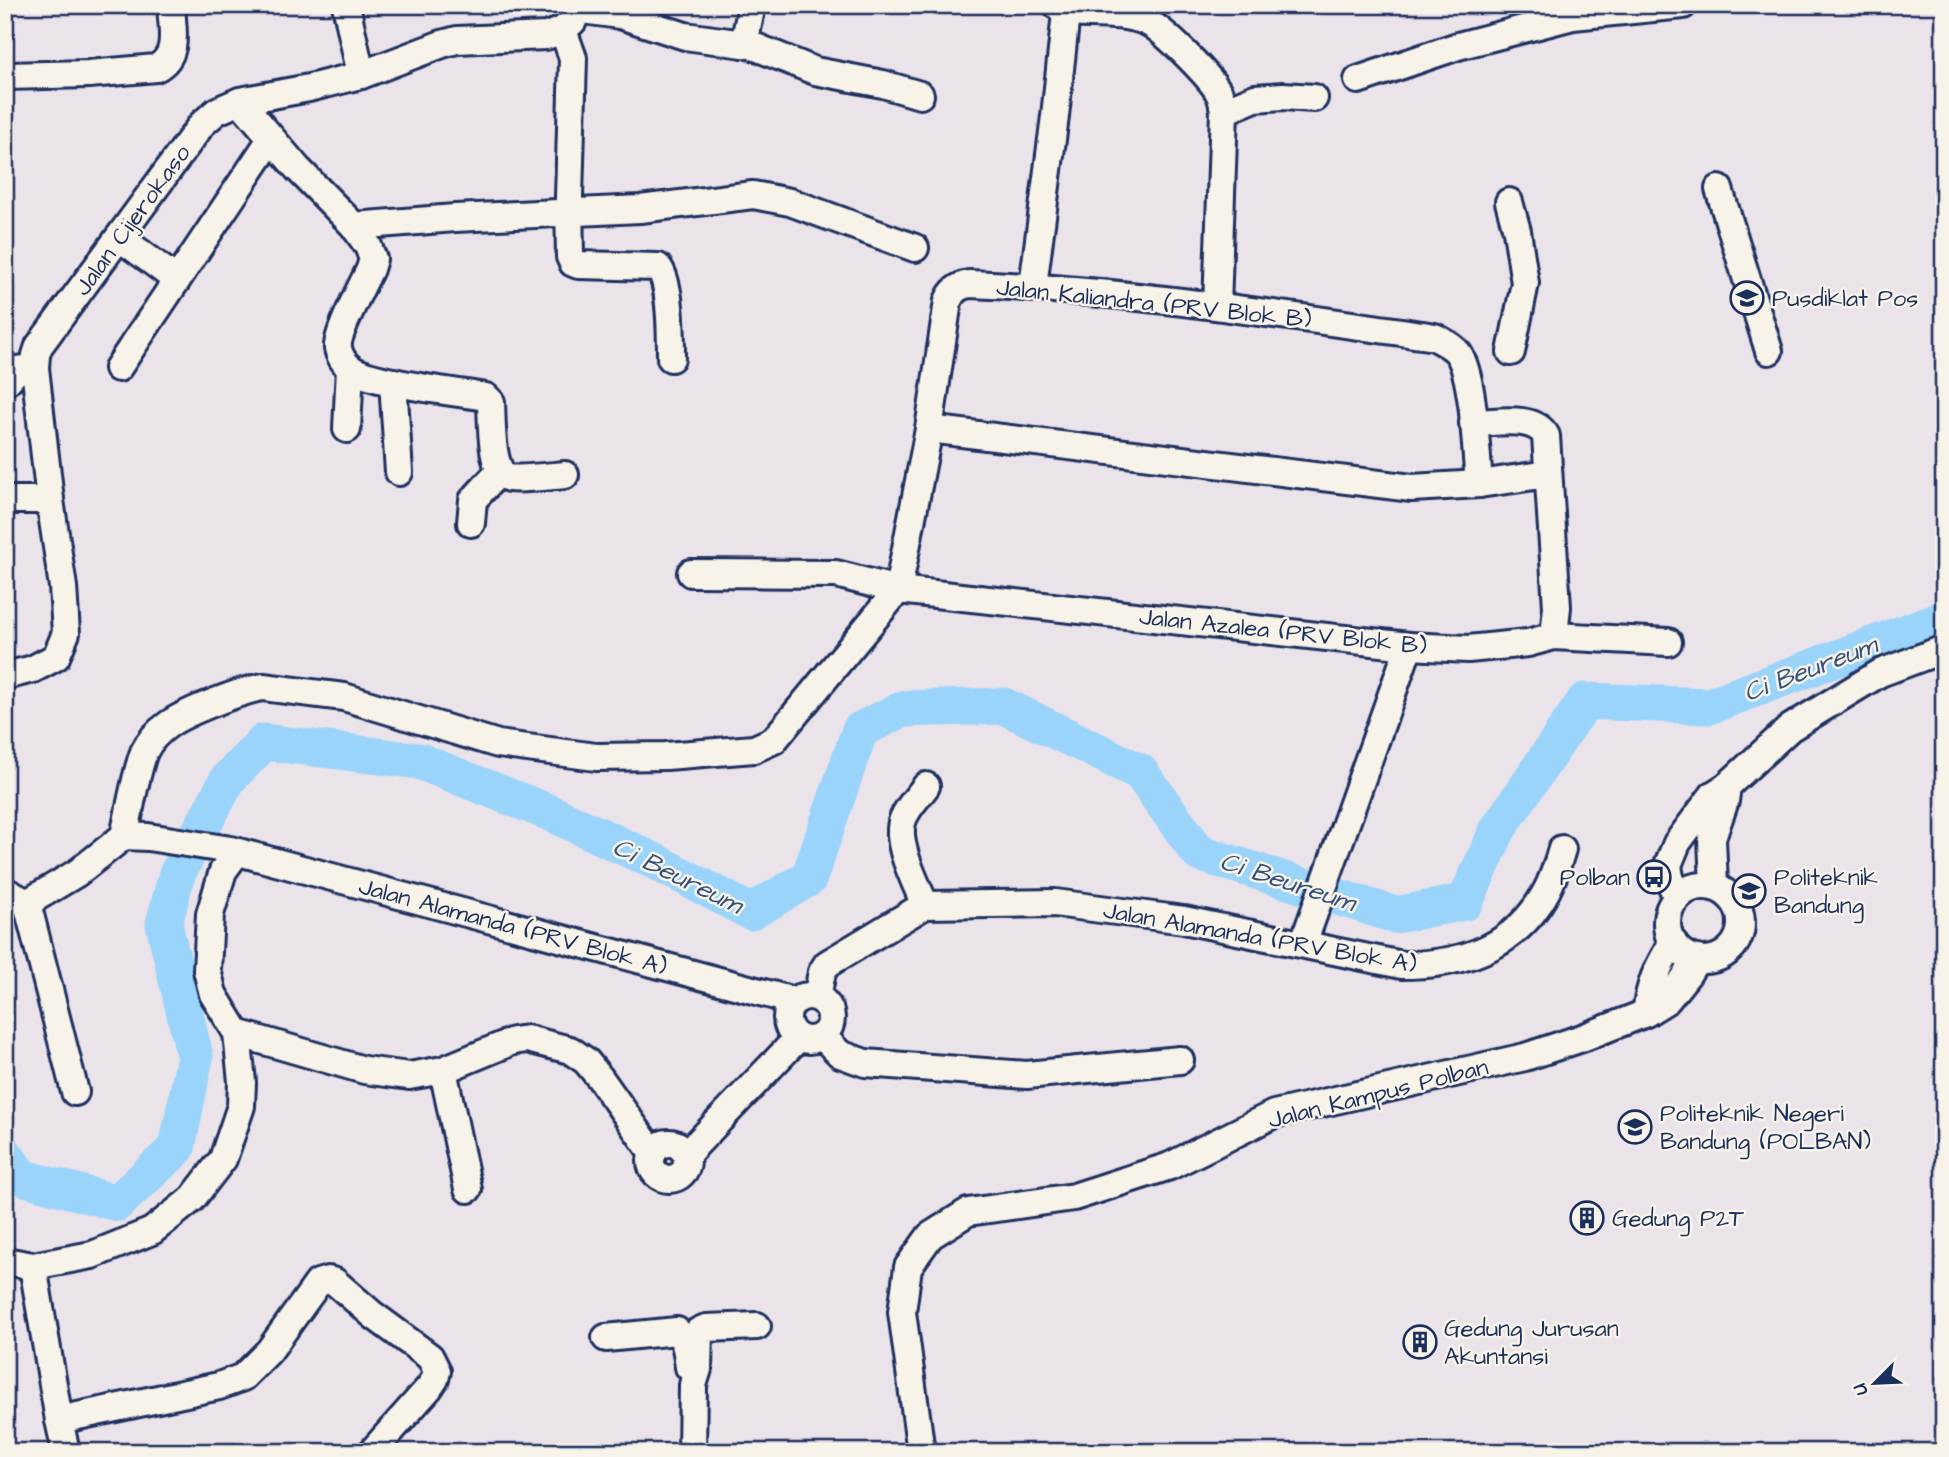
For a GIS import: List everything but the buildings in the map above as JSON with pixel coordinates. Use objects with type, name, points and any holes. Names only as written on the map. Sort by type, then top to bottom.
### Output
[{"type":"street","points":[[5,76],[89,74],[156,68],[165,64],[173,48],[171,5]]},
{"type":"street","points":[[346,5],[361,75]]},
{"type":"street","points":[[744,44],[752,5]]},
{"type":"street","points":[[1358,80],[1458,46],[1573,16],[1683,5]]},
{"type":"street","points":[[1032,286],[1055,116],[1062,9],[1130,17],[1148,22],[1212,81],[1220,95],[1224,110],[1217,306]]},
{"type":"street","points":[[571,15],[573,58],[570,257],[573,263],[578,265],[661,269],[669,317],[671,358]]},
{"type":"street","name":"Jalan Cijerokaso","points":[[5,676],[33,669],[56,657],[65,634],[63,587],[35,368],[39,346],[202,124],[217,111],[240,101],[361,75],[457,40],[546,36],[571,15],[620,15],[685,36],[744,44],[815,71],[883,83],[920,95]]},
{"type":"street","points":[[1224,110],[1255,98],[1314,98]]},
{"type":"street","points":[[240,101],[297,168],[354,226],[368,246],[373,259],[340,334],[337,347],[350,368],[393,382],[486,397],[491,402],[495,461],[499,472],[508,478],[565,475]]},
{"type":"street","points":[[118,368],[265,148]]},
{"type":"street","points":[[1718,189],[1769,351]]},
{"type":"street","points":[[354,226],[640,209],[753,195],[790,202],[915,248]]},
{"type":"street","points":[[1509,202],[1517,232],[1525,284],[1511,352]]},
{"type":"street","points":[[119,237],[177,280]]},
{"type":"street","name":"Jalan Kaliandra (PRV Blok B)","points":[[898,590],[929,429],[948,301],[961,285],[1032,286],[1217,306],[1435,337],[1457,352],[1464,365],[1471,399],[1479,484]]},
{"type":"street","points":[[5,380],[17,370],[35,368]]},
{"type":"street","points":[[347,429],[350,368]]},
{"type":"street","points":[[393,382],[399,471]]},
{"type":"street","points":[[1473,423],[1531,423],[1542,429],[1546,436],[1557,607],[1554,636]]},
{"type":"street","points":[[929,429],[1412,488],[1479,484],[1548,474]]},
{"type":"street","points":[[471,523],[473,500],[499,472]]},
{"type":"street","points":[[5,500],[50,499]]},
{"type":"street","name":"Jalan Azalea (PRV Blok B)","points":[[691,573],[836,574],[898,590],[1409,646],[1468,649],[1528,643],[1554,636],[1668,642]]},
{"type":"street","points":[[75,1092],[16,897],[77,873],[136,836],[145,750],[154,736],[170,723],[251,689],[263,687],[344,697],[498,744],[596,757],[666,757],[761,747],[774,740],[898,590]]},
{"type":"street","points":[[1303,944],[1409,646]]},
{"type":"street","points":[[1677,898],[1671,884],[1668,865],[1677,843],[1713,795],[1727,786],[1790,728],[1880,673],[1944,649]]},
{"type":"street","points":[[926,786],[908,809],[900,831],[907,861],[925,905],[827,964],[806,999],[790,1007],[787,1020],[789,1028],[840,1054],[865,1063],[1027,1075],[1180,1060]]},
{"type":"street","points":[[1714,887],[1713,838],[1727,786]]},
{"type":"street","name":"Jalan Alamanda (PRV Blok A)","points":[[136,836],[234,851],[806,999]]},
{"type":"street","name":"Jalan Alamanda (PRV Blok A)","points":[[925,905],[1055,903],[1184,920],[1402,965],[1429,965],[1479,953],[1501,943],[1528,919],[1548,889],[1562,849]]},
{"type":"street","points":[[5,1261],[33,1266],[92,1255],[152,1231],[192,1199],[223,1159],[241,1106],[242,1082],[237,1033],[213,994],[207,970],[210,914],[223,871],[234,851]]},
{"type":"street","points":[[1700,886],[1714,887],[1732,898],[1741,918],[1737,939],[1731,948],[1713,959],[1696,959],[1679,950],[1667,926],[1670,909],[1677,898],[1700,886]]},
{"type":"street","points":[[1646,1013],[1650,986],[1658,965],[1673,942]]},
{"type":"street","name":"Jalan Kampus Polban","points":[[921,1452],[902,1312],[908,1267],[930,1236],[968,1212],[1074,1197],[1170,1166],[1275,1114],[1525,1057],[1646,1013],[1667,1000],[1696,959]]},
{"type":"street","points":[[237,1033],[364,1070],[409,1076],[443,1070],[513,1041],[527,1040],[570,1051],[586,1061],[600,1078],[653,1153],[653,1169],[665,1179],[673,1179],[686,1170],[687,1154],[810,1037],[828,1031],[832,1015],[829,1007],[824,1001],[806,999]]},
{"type":"street","points":[[443,1070],[468,1189]]},
{"type":"street","points":[[33,1266],[66,1452]]},
{"type":"street","points":[[59,1420],[219,1386],[243,1377],[269,1351],[318,1283],[328,1280],[335,1282],[373,1315],[430,1357],[437,1371],[429,1388],[372,1452]]},
{"type":"street","points":[[693,1385],[698,1369],[699,1331],[706,1328],[757,1325]]},
{"type":"street","points":[[606,1338],[677,1331],[681,1335],[687,1347],[693,1385],[692,1452]]},
{"type":"waterway","name":"Ci Beureum","points":[[5,1154],[21,1177],[117,1203],[177,1148],[195,1057],[164,924],[177,874],[228,779],[264,742],[419,761],[553,814],[656,862],[751,912],[809,878],[860,730],[903,709],[1004,706],[1140,772],[1199,853],[1395,915],[1465,902],[1498,829],[1585,701],[1709,706],[1944,618]]},
{"type":"place","name":"Pusdiklat Pos","points":[[1747,298]]},
{"type":"place","name":"Polban","points":[[1654,877]]},
{"type":"place","name":"Politeknik Bandung","points":[[1749,891]]},
{"type":"place","name":"Politeknik Negeri Bandung (POLBAN)","points":[[1635,1127]]},
{"type":"place","name":"Gedung P2T","points":[[1587,1218]]},
{"type":"place","name":"Gedung Jurusan Akuntansi","points":[[1420,1342]]}]
